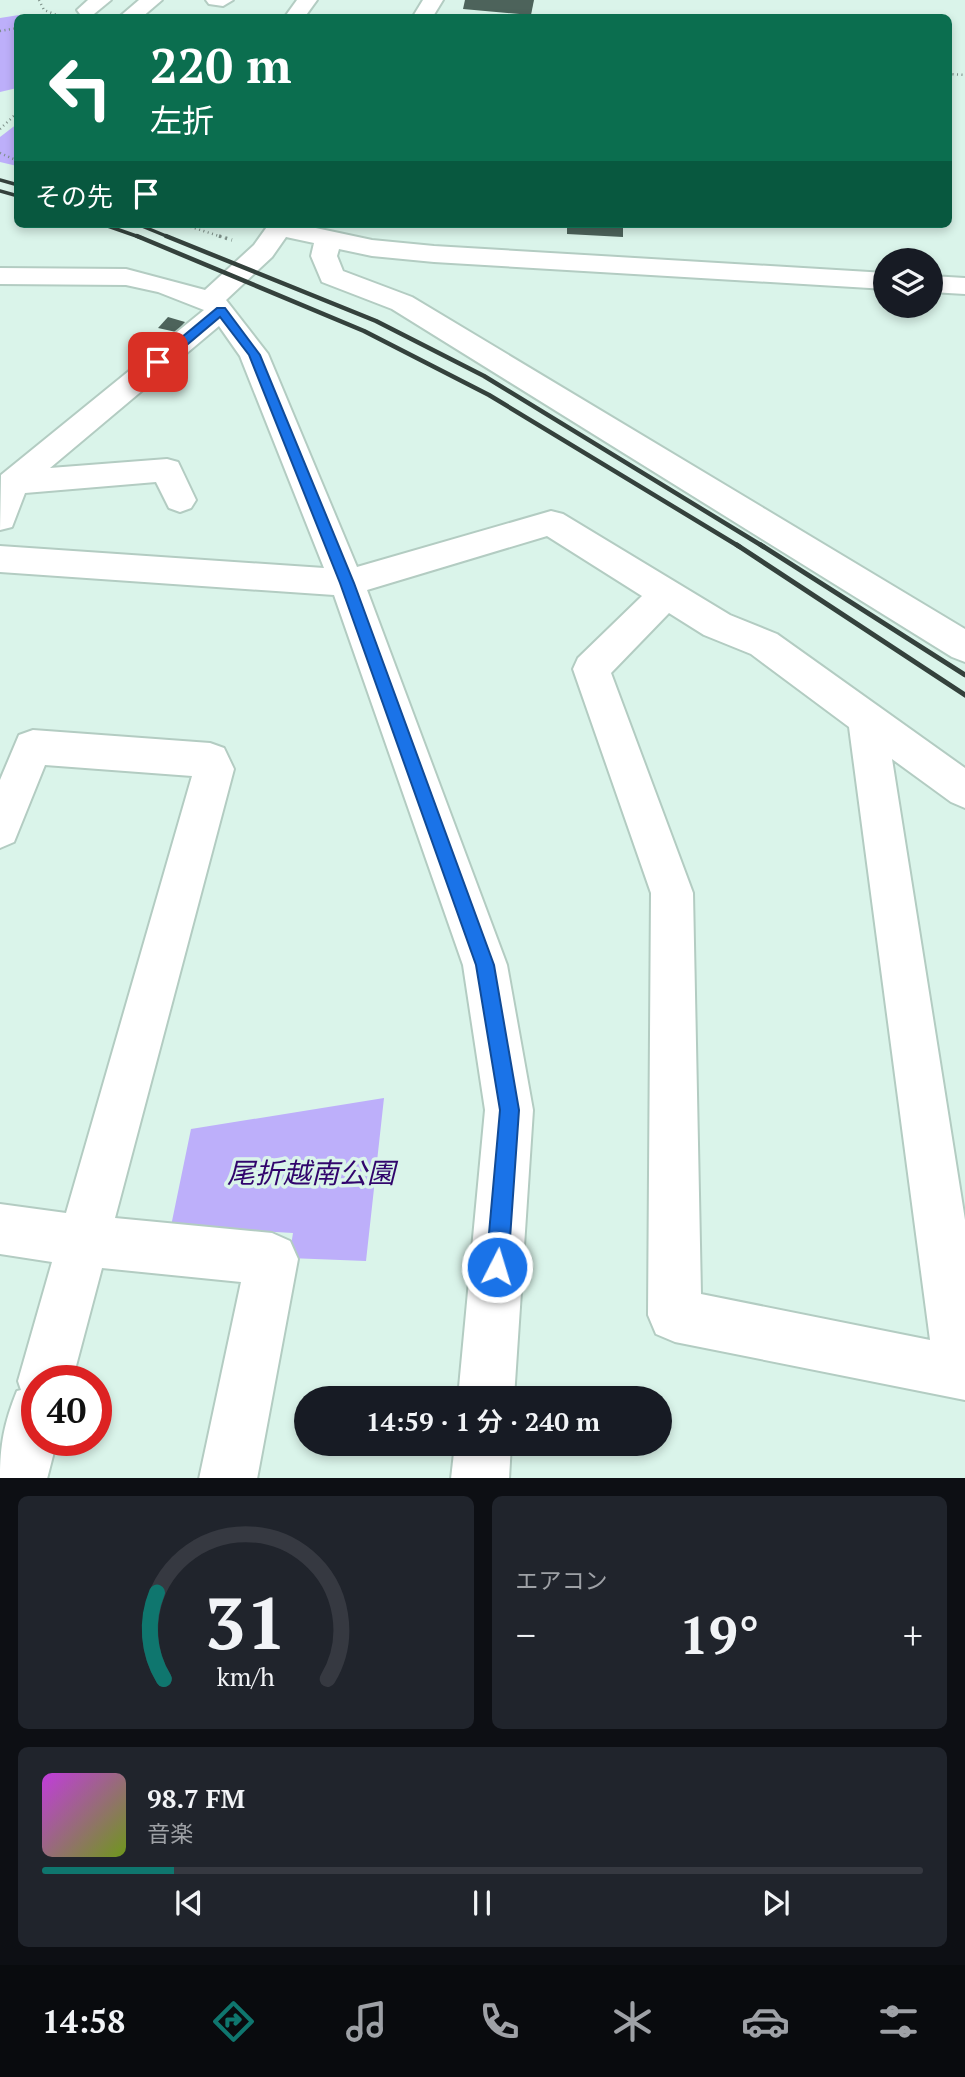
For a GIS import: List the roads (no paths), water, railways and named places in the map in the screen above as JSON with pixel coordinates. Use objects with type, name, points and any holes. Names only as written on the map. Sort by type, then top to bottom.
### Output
[{"type":"street","points":[[133,14],[152,0]]},
{"type":"street","points":[[216,0],[223,0]]},
{"type":"street","points":[[0,518],[12,483],[215,306],[264,251],[280,228]]},
{"type":"street","points":[[290,228],[372,248],[434,254],[873,280]]},
{"type":"street","points":[[328,237],[324,256],[331,276],[402,303],[965,647]]},
{"type":"street","points":[[0,276],[126,277],[166,286],[215,306],[254,355],[347,583],[485,965],[509,1110],[487,1386]]},
{"type":"street","points":[[943,285],[965,286]]},
{"type":"street","points":[[12,483],[166,461],[180,500]]},
{"type":"street","points":[[0,559],[347,583],[551,523],[717,625],[764,645],[965,790]]},
{"type":"street","points":[[666,593],[591,669],[672,893],[676,1315],[963,1387],[867,719]]},
{"type":"street","points":[[0,830],[17,752],[209,760],[214,769],[50,1365]]},
{"type":"street","points":[[0,1229],[85,1241],[272,1259],[228,1478]]},
{"type":"street","points":[[18,1478],[24,1456]]},
{"type":"street","points":[[480,1478],[482,1456]]},
{"type":"railway","points":[[0,180],[14,184]]},
{"type":"railway","points":[[0,191],[14,195]]},
{"type":"railway","points":[[113,228],[141,238]]},
{"type":"railway","points":[[147,228],[171,238]]},
{"type":"railway","points":[[166,236],[376,321],[484,376],[764,547]]},
{"type":"railway","points":[[141,238],[364,331],[489,395],[740,547]]},
{"type":"railway","points":[[737,545],[965,695]]},
{"type":"railway","points":[[761,545],[965,675]]},
{"type":"park label","name":"尾折越南公園","points":[[311,1172]]}]
